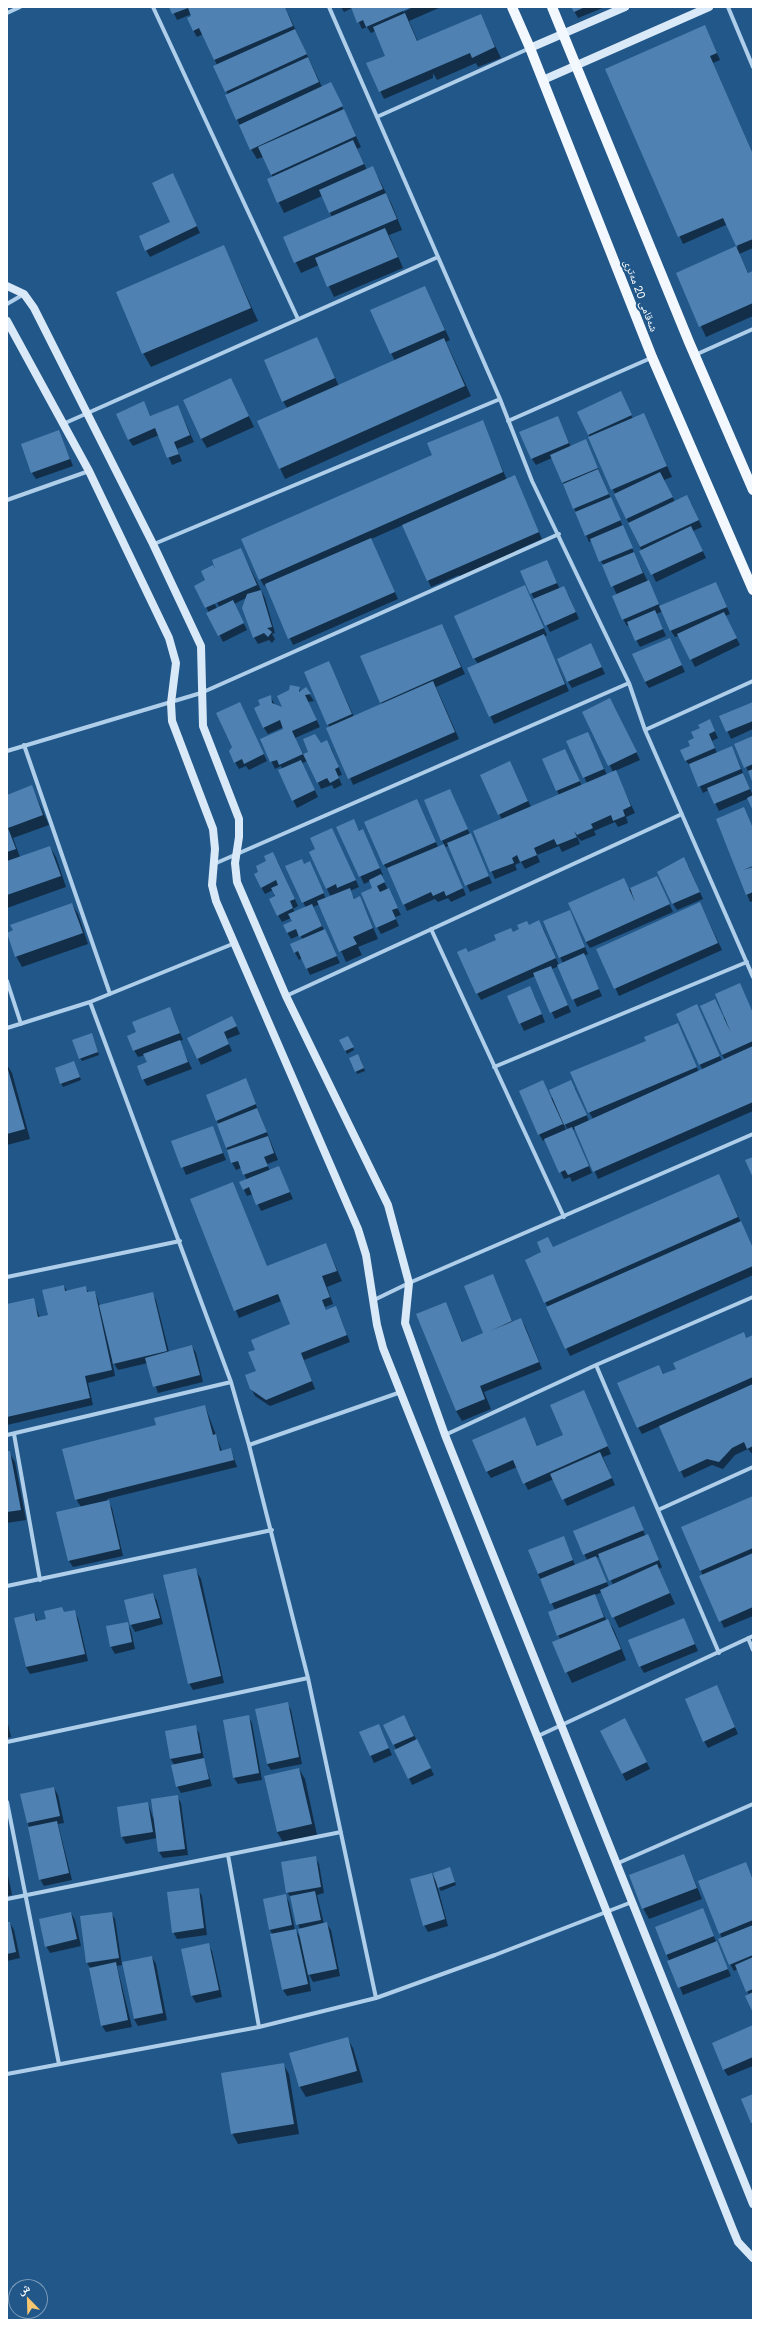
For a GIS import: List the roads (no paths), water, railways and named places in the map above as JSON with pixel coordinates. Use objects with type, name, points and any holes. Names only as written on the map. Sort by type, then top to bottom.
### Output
[{"type":"main road","name":"شەقامی 20 مەتری","points":[[512,7],[543,80],[652,358],[753,590]]},
{"type":"main road","points":[[552,7],[695,356],[753,490]]},
{"type":"street","points":[[7,13],[20,7]]},
{"type":"street","points":[[153,7],[298,319]]},
{"type":"street","points":[[329,7],[379,116],[500,399],[532,480],[629,683],[645,730],[753,976]]},
{"type":"street","points":[[379,116],[625,7]]},
{"type":"street","points":[[543,80],[709,7]]},
{"type":"street","points":[[728,7],[753,67]]},
{"type":"street","points":[[63,424],[438,257]]},
{"type":"street","points":[[7,286],[24,294],[34,308],[153,544],[201,646],[201,715],[206,736],[240,819],[236,855],[237,882],[286,996],[388,1205],[409,1283],[405,1323],[446,1436],[753,2204]]},
{"type":"street","points":[[7,304],[24,294]]},
{"type":"street","points":[[7,321],[89,471],[175,654],[176,671],[171,703],[172,721],[213,829],[212,885],[216,901],[236,943],[358,1230],[366,1255],[380,1337],[401,1392],[608,1911],[733,2230],[738,2242],[747,2254],[753,2258]]},
{"type":"street","points":[[695,356],[753,329]]},
{"type":"street","points":[[508,421],[652,358]]},
{"type":"street","points":[[153,544],[500,399]]},
{"type":"street","points":[[7,500],[89,471]]},
{"type":"street","points":[[7,752],[24,745],[201,693],[559,534]]},
{"type":"street","points":[[645,730],[753,681]]},
{"type":"street","points":[[213,864],[629,683]]},
{"type":"street","points":[[24,745],[110,994]]},
{"type":"street","points":[[286,996],[682,814]]},
{"type":"street","points":[[430,929],[564,1217]]},
{"type":"street","points":[[7,1028],[90,1002],[236,943]]},
{"type":"street","points":[[494,1067],[747,962]]},
{"type":"street","points":[[7,981],[21,1024]]},
{"type":"street","points":[[90,1002],[231,1382],[272,1530],[308,1678],[376,1998]]},
{"type":"street","points":[[374,1300],[409,1283],[753,1134]]},
{"type":"street","points":[[7,1277],[180,1242]]},
{"type":"street","points":[[446,1436],[596,1365],[753,1297]]},
{"type":"street","points":[[596,1365],[719,1653]]},
{"type":"street","points":[[7,1435],[231,1382]]},
{"type":"street","points":[[249,1446],[401,1392]]},
{"type":"street","points":[[14,1434],[40,1580]]},
{"type":"street","points":[[658,1510],[753,1467]]},
{"type":"street","points":[[7,1586],[272,1530]]},
{"type":"street","points":[[538,1736],[753,1636]]},
{"type":"street","points":[[748,1638],[753,1650]]},
{"type":"street","points":[[7,1742],[308,1678]]},
{"type":"street","points":[[7,1802],[58,2064]]},
{"type":"street","points":[[616,1864],[752,1806]]},
{"type":"street","points":[[7,1899],[341,1832]]},
{"type":"street","points":[[228,1855],[258,2026]]},
{"type":"street","points":[[7,2074],[258,2026],[376,1998],[632,1902]]}]
